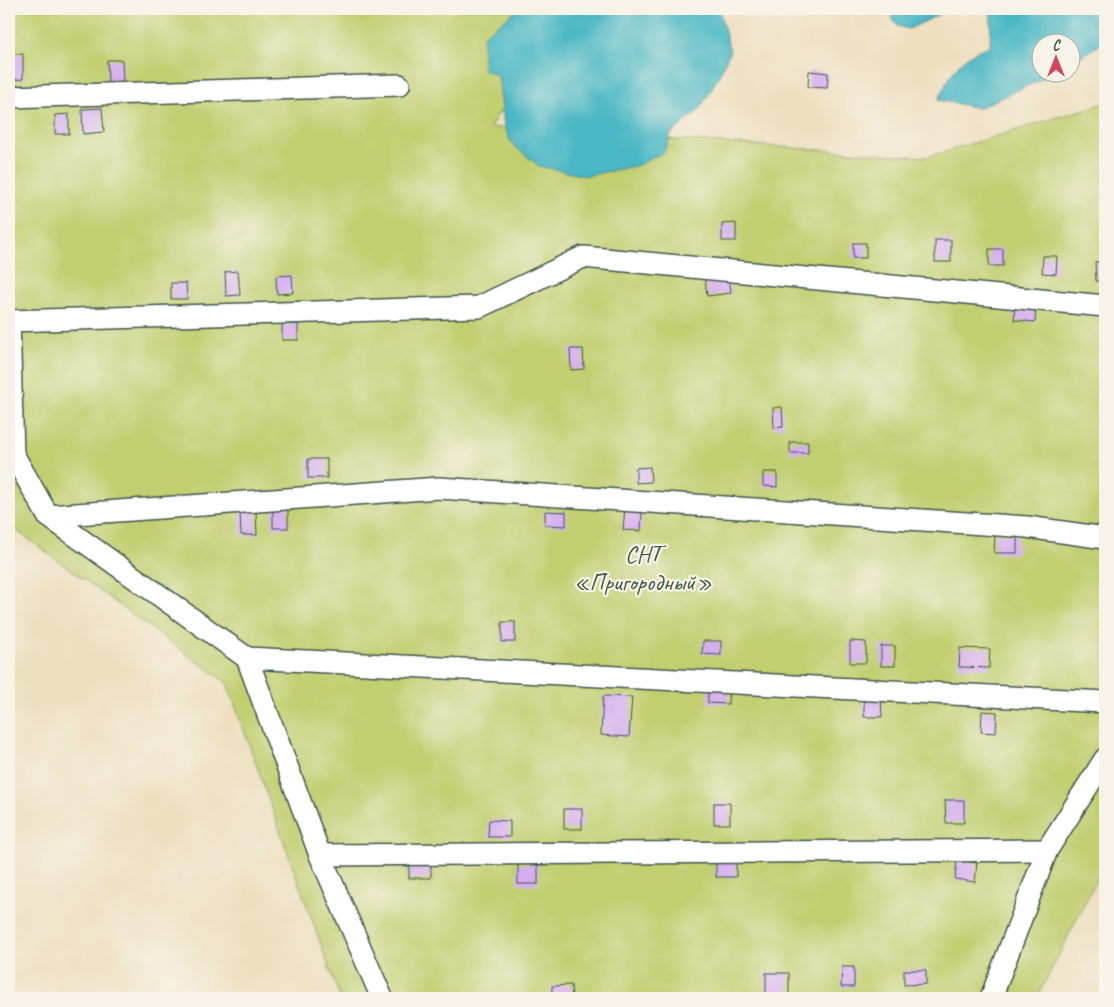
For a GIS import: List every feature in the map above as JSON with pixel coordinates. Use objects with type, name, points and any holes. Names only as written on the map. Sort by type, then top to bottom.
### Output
[{"type":"street","points":[[9,97],[399,85]]},
{"type":"street","points":[[1105,306],[583,257],[479,307],[9,320],[13,454],[48,516],[248,658],[1105,702]]},
{"type":"street","points":[[48,516],[439,488],[1027,526],[1105,538]]},
{"type":"street","points":[[248,658],[320,855],[382,998]]},
{"type":"street","points":[[991,998],[1047,850],[1105,759]]},
{"type":"street","points":[[320,855],[1047,850]]},
{"type":"green space","name":"СНТ «Пригородный»","points":[[9,9],[565,9],[490,127],[927,157],[1105,103],[1105,863],[1037,998],[340,998],[227,683],[9,525]]},
{"type":"water","points":[[518,9],[719,9],[730,51],[718,78],[699,110],[671,134],[664,152],[636,166],[585,176],[539,166],[512,144],[504,126],[498,76],[483,69],[483,36]]},
{"type":"water","points":[[797,9],[827,9],[801,16]]},
{"type":"water","points":[[893,9],[951,9],[909,29],[897,26],[892,18]]},
{"type":"water","points":[[986,9],[1105,9],[1105,41],[1082,56],[1082,32],[1032,32],[1032,82],[1036,82],[978,108],[938,100],[947,81],[958,66],[971,54],[990,46],[991,15]]},
{"type":"building","points":[[9,54],[23,54],[23,79],[9,80]]},
{"type":"building","points":[[107,60],[122,60],[123,82],[108,83]]},
{"type":"building","points":[[809,71],[828,73],[827,88],[808,87]]},
{"type":"building","points":[[102,108],[104,132],[83,134],[82,109]]},
{"type":"building","points":[[69,114],[69,134],[55,134],[55,115]]},
{"type":"building","points":[[736,223],[736,241],[722,241],[722,224]]},
{"type":"building","points":[[935,240],[951,240],[951,262],[935,262]]},
{"type":"building","points":[[853,243],[866,243],[866,258],[853,258]]},
{"type":"building","points":[[989,249],[1003,249],[1003,266],[989,266]]},
{"type":"building","points":[[1043,256],[1057,256],[1056,274],[1042,273]]},
{"type":"building","points":[[1095,262],[1105,262],[1105,281],[1096,281]]},
{"type":"building","points":[[238,271],[240,295],[226,296],[225,272]]},
{"type":"building","points":[[292,275],[293,293],[277,294],[276,276]]},
{"type":"building","points":[[729,275],[731,293],[707,296],[705,278]]},
{"type":"building","points":[[171,283],[186,283],[187,299],[171,299]]},
{"type":"building","points":[[1015,304],[1036,305],[1035,322],[1014,320]]},
{"type":"building","points":[[282,324],[298,324],[298,340],[282,340]]},
{"type":"building","points":[[570,349],[583,349],[584,369],[571,370]]},
{"type":"building","points":[[782,407],[783,427],[774,428],[773,408]]},
{"type":"building","points":[[790,442],[808,442],[808,453],[790,453]]},
{"type":"building","points":[[308,459],[327,459],[327,478],[308,478]]},
{"type":"building","points":[[650,467],[651,482],[636,483],[636,468]]},
{"type":"building","points":[[763,472],[777,472],[777,487],[763,486]]},
{"type":"building","points":[[273,504],[288,504],[288,528],[273,528]]},
{"type":"building","points":[[625,508],[642,510],[641,531],[623,530]]},
{"type":"building","points":[[240,511],[256,511],[257,535],[241,535]]},
{"type":"building","points":[[545,511],[566,512],[566,526],[545,525]]},
{"type":"building","points":[[995,534],[1017,534],[1017,553],[994,553]]},
{"type":"building","points":[[502,622],[515,622],[515,642],[502,642]]},
{"type":"building","points":[[703,641],[721,641],[721,655],[702,654]]},
{"type":"building","points":[[850,641],[866,642],[866,663],[850,663]]},
{"type":"building","points":[[881,646],[895,646],[895,666],[881,666]]},
{"type":"building","points":[[960,648],[990,649],[989,668],[959,667]]},
{"type":"building","points":[[708,685],[729,685],[728,704],[708,703]]},
{"type":"building","points":[[864,695],[881,695],[882,717],[864,717]]},
{"type":"building","points":[[603,696],[632,697],[629,737],[601,735]]},
{"type":"building","points":[[982,711],[997,712],[996,733],[981,732]]},
{"type":"building","points":[[945,800],[964,800],[964,823],[946,823]]},
{"type":"building","points":[[714,803],[730,803],[730,824],[714,824]]},
{"type":"building","points":[[564,809],[582,809],[582,829],[564,829]]},
{"type":"building","points":[[489,820],[510,821],[510,837],[488,837]]},
{"type":"building","points":[[716,859],[736,859],[736,877],[716,877]]},
{"type":"building","points":[[957,860],[977,863],[975,882],[955,879]]},
{"type":"building","points":[[409,862],[431,862],[431,878],[409,878]]},
{"type":"building","points":[[518,864],[538,864],[538,884],[518,884]]},
{"type":"building","points":[[842,967],[854,967],[854,987],[841,987]]},
{"type":"building","points":[[904,970],[926,970],[926,984],[904,985]]},
{"type":"building","points":[[766,973],[789,973],[789,995],[766,995]]},
{"type":"building","points":[[571,985],[572,998],[552,998],[552,986]]}]
